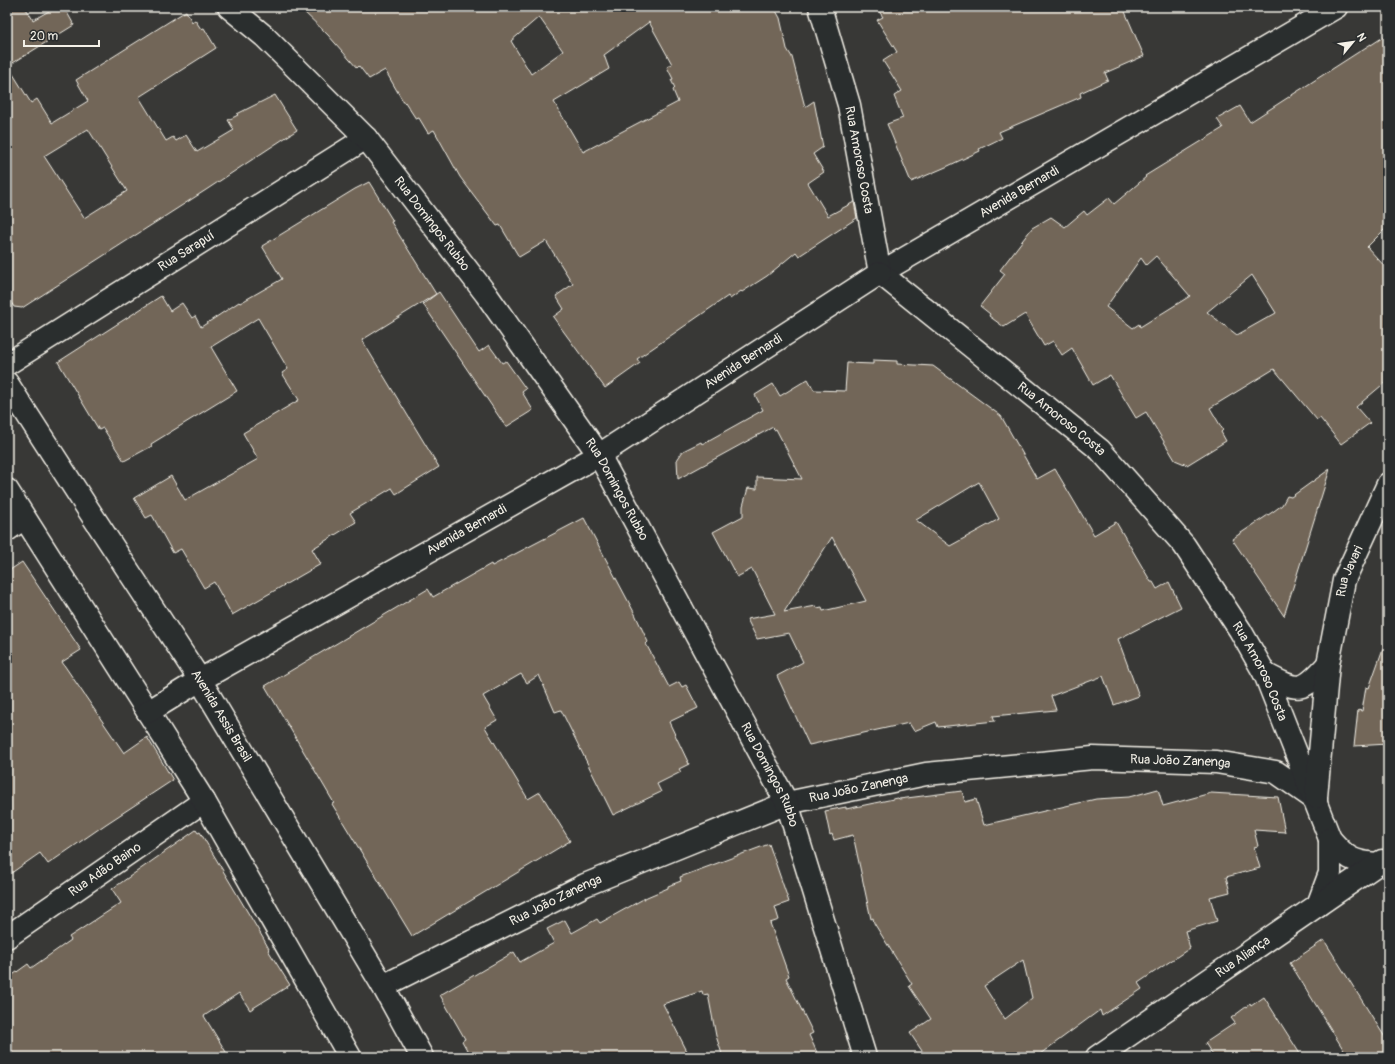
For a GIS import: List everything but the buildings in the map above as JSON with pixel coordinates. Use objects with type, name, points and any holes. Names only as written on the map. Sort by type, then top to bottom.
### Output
[{"type":"street","name":"Rua Domingos Rubbo","points":[[229,7],[264,36],[366,138],[486,294],[600,455],[787,803],[866,1057]]},
{"type":"street","name":"Rua Amoroso Costa","points":[[820,7],[849,106],[880,273],[1100,450],[1184,545],[1240,630],[1264,674],[1316,800],[1330,839],[1330,873],[1318,905]]},
{"type":"street","name":"Avenida Bernardi","points":[[148,712],[200,680],[600,455],[880,273],[1336,7]]},
{"type":"street","name":"Rua Sarapuí","points":[[7,364],[366,138]]},
{"type":"street","name":"Avenida Assis Brasil","points":[[7,383],[200,680],[383,986],[422,1057]]},
{"type":"street","name":"Rua Javari","points":[[1316,800],[1328,664],[1344,580],[1388,484]]},
{"type":"street","points":[[7,490],[16,524],[148,712],[204,801],[350,1057]]},
{"type":"street","points":[[1264,674],[1292,686],[1302,686],[1310,682],[1328,664]]},
{"type":"street","name":"Rua João Zanenga","points":[[383,986],[585,885],[787,803],[926,774],[1093,758],[1216,762],[1276,772],[1316,800]]},
{"type":"street","name":"Rua Adão Baino","points":[[7,937],[204,801]]},
{"type":"street","name":"Rua Amoroso Costa","points":[[1330,839],[1344,855],[1359,863],[1383,860]]},
{"type":"street","name":"Rua Aliança","points":[[1097,1057],[1383,860]]}]
